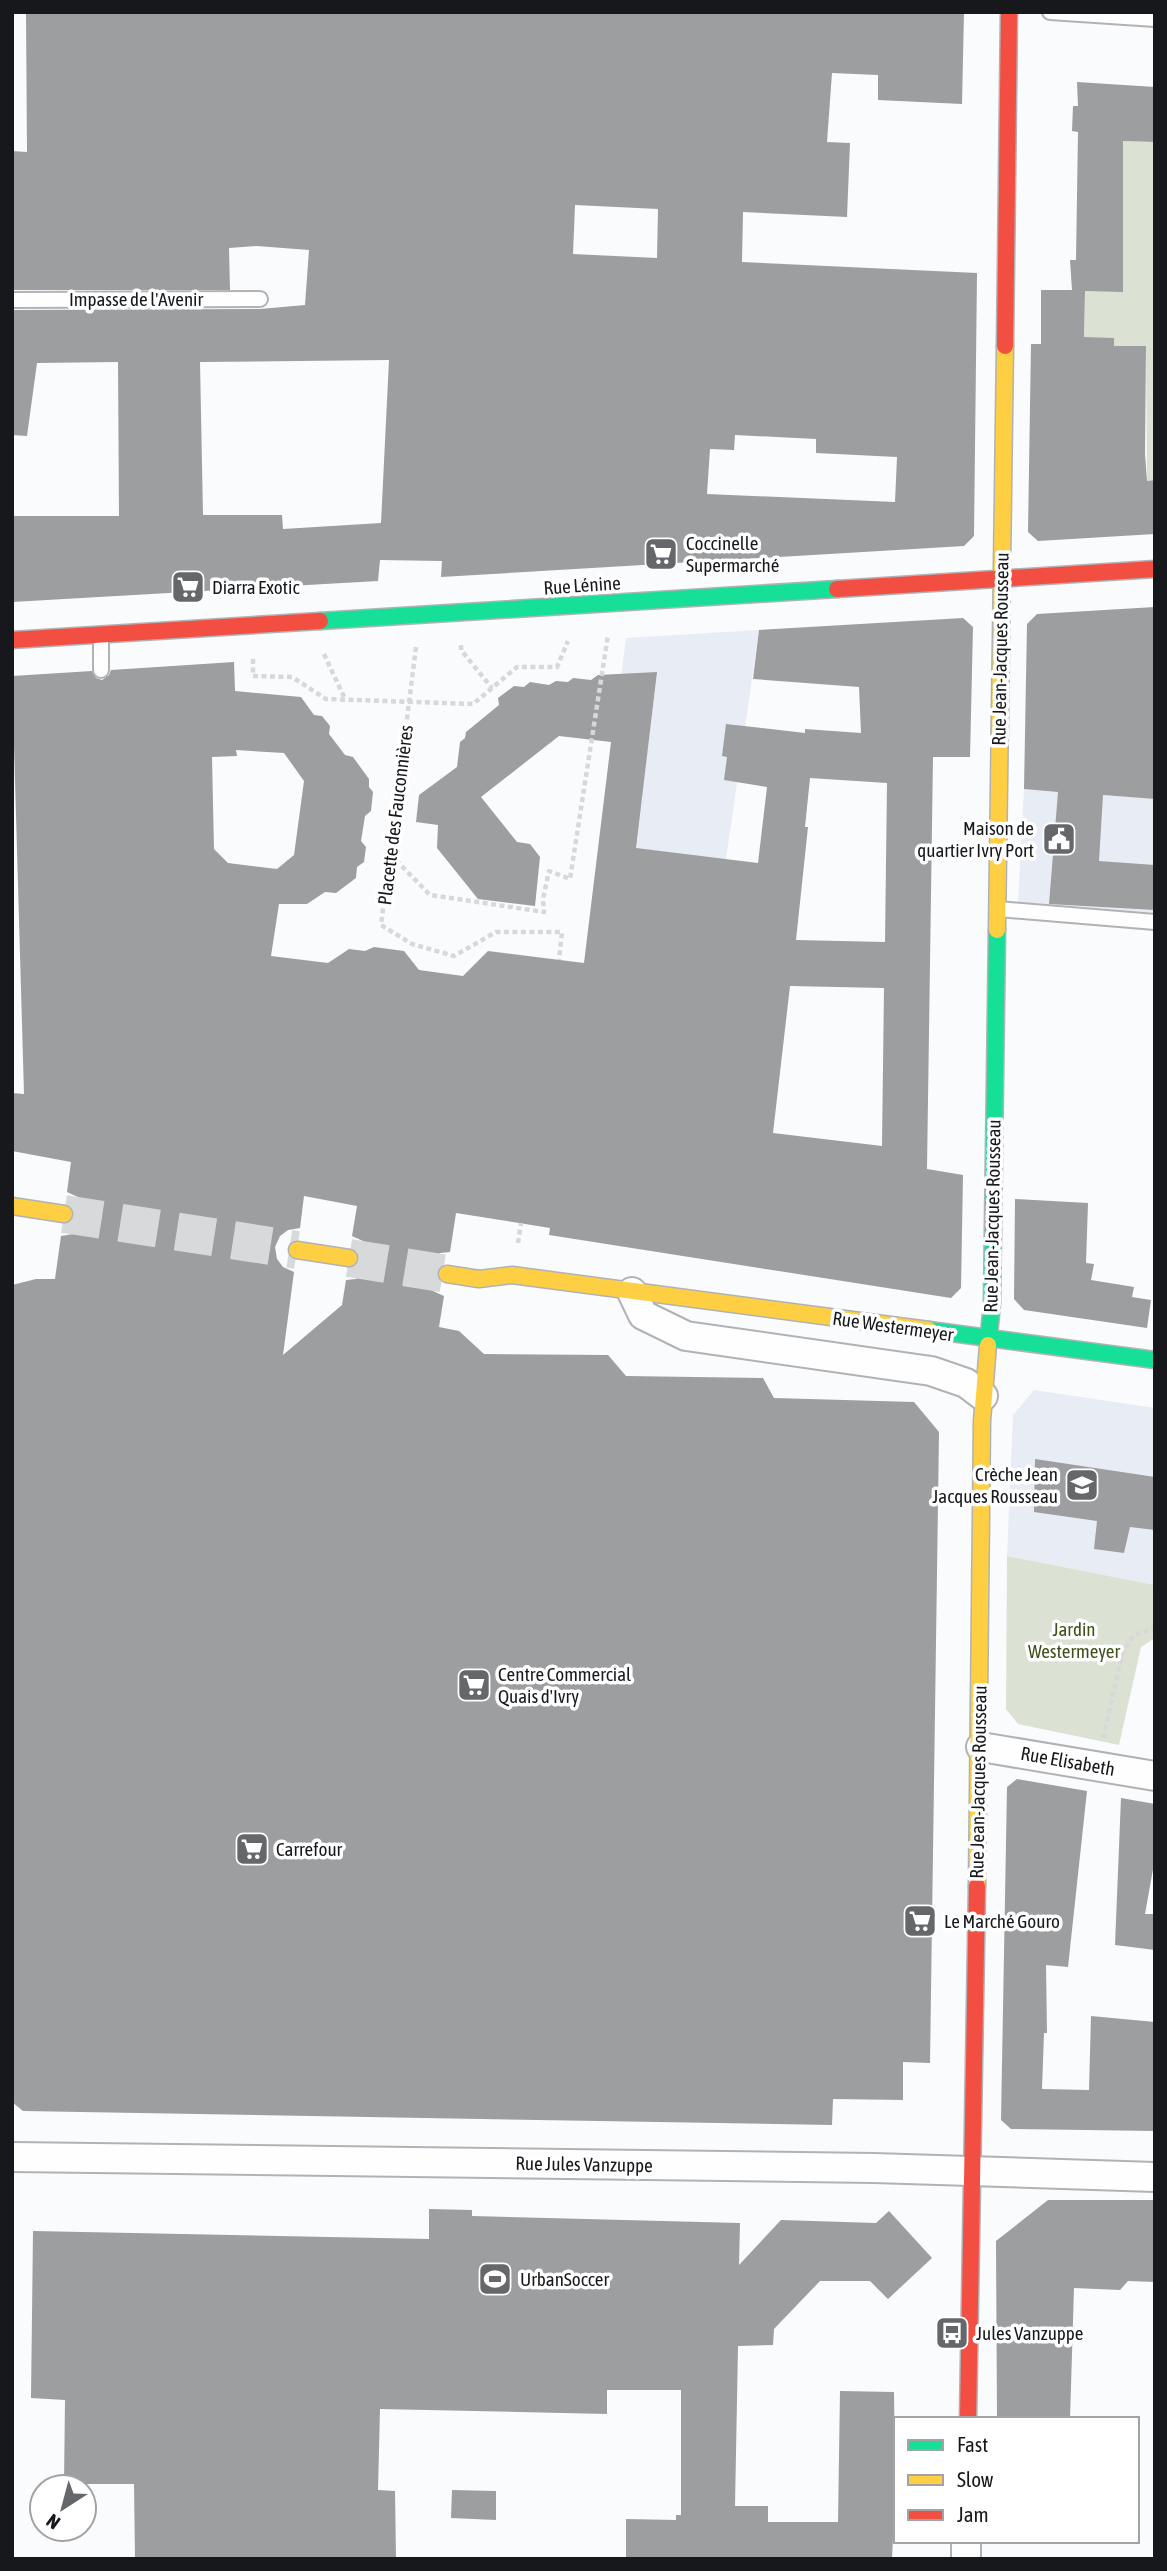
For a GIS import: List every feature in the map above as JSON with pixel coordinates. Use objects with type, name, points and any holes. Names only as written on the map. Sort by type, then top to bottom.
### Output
[{"type":"street","name":"Rue Jean-Jacques Rousseau","points":[[968,2417],[972,2252],[970,2173],[981,1746],[983,1396],[992,1295],[1009,12]]},
{"type":"street","name":"Rue Lénine","points":[[12,639],[101,636],[1155,569]]},
{"type":"street","points":[[12,1206],[64,1214]]},
{"type":"street","points":[[297,1250],[349,1258]]},
{"type":"street","name":"Rue Westermeyer","points":[[447,1274],[479,1279],[512,1275],[1155,1360]]},
{"type":"street","name":"Rue Westermeyer","points":[[632,1292],[643,1315],[686,1336],[931,1371],[966,1384],[983,1396]]},
{"type":"street","name":"Rue Elisabeth","points":[[981,1746],[1155,1776]]},
{"type":"street","name":"Rue Jules Vanzuppe","points":[[12,2157],[900,2169],[1155,2177]]},
{"type":"lane","points":[[1050,12],[1155,19]]},
{"type":"lane","name":"Impasse de l'Avenir","points":[[12,300],[260,299]]},
{"type":"lane","points":[[101,636],[101,670]]},
{"type":"lane","points":[[996,909],[1155,922]]},
{"type":"path","points":[[390,855],[430,895],[544,912],[543,900],[549,871],[570,879],[608,635]]},
{"type":"path","name":"Placette des Fauconnières","points":[[253,659],[253,676],[292,677],[326,699],[409,704],[473,704],[517,667],[558,667],[568,641]]},
{"type":"path","points":[[461,645],[461,650],[492,688]]},
{"type":"path","name":"Placette des Fauconnières","points":[[415,648],[381,925],[412,944],[454,956],[496,932],[562,932],[559,960]]},
{"type":"path","points":[[324,654],[345,700]]},
{"type":"path","points":[[1096,1766],[1123,1651],[1134,1635],[1155,1628]]},
{"type":"shaded area","points":[[759,630],[726,859],[557,1176],[626,638]]},
{"type":"shaded area","points":[[1024,789],[1155,799],[1155,913],[1018,902]]},
{"type":"shaded area","name":"Crèche Jean Jacques Rousseau","points":[[1034,1390],[1155,1408],[1155,1585],[1007,1556],[1013,1415]]},
{"type":"green space","points":[[1123,141],[1155,142],[1155,480],[1147,481],[1146,346],[1114,346],[1114,338],[1084,339],[1085,291]]},
{"type":"green space","name":"Jardin Westermeyer","points":[[1007,1556],[1155,1585],[1155,1638],[1141,1647],[1119,1745],[1018,1724],[1006,1709]]},
{"type":"building","points":[[26,12],[964,12],[962,104],[878,100],[878,75],[832,73],[827,142],[850,143],[847,217],[743,212],[742,262],[977,273],[974,536],[964,546],[441,577],[442,561],[380,560],[378,581],[12,602],[14,516],[119,516],[118,362],[37,363],[27,436],[12,435],[14,310],[260,309],[305,305],[309,250],[257,246],[229,248],[230,290],[12,290],[12,151],[27,152]],"holes":[[[575,205],[658,209],[657,258],[573,254]],[[389,360],[381,523],[283,529],[282,515],[203,515],[200,362]],[[735,435],[816,439],[816,453],[897,457],[895,502],[707,494],[710,449],[734,450]]]},
{"type":"building","points":[[1077,82],[1155,87],[1155,142],[1123,141],[1123,292],[1085,291],[1084,337],[1114,338],[1114,346],[1146,346],[1145,454],[1147,481],[1155,480],[1155,534],[1038,541],[1028,532],[1031,344],[1041,344],[1041,290],[1072,290],[1070,260],[1076,260],[1078,132],[1072,131],[1073,106],[1078,106]]},
{"type":"building","points":[[1155,607],[1155,799],[1103,795],[1099,861],[1155,865],[1155,910],[1049,904],[1058,792],[1024,789],[1027,624],[1037,614]]},
{"type":"building","name":"Centre Commercial Quais d'Ivry","points":[[963,618],[973,627],[970,757],[933,757],[927,1169],[963,1175],[961,1288],[951,1298],[549,1235],[550,1228],[456,1213],[450,1252],[440,1253],[430,1260],[425,1271],[427,1282],[433,1291],[444,1296],[439,1327],[459,1331],[484,1354],[608,1355],[626,1376],[763,1378],[774,1398],[914,1402],[939,1432],[930,2063],[903,2062],[903,2100],[833,2099],[832,2125],[23,2111],[12,2102],[12,1285],[36,1279],[55,1279],[61,1236],[73,1234],[81,1228],[86,1217],[85,1207],[78,1197],[67,1192],[71,1162],[12,1151],[12,1093],[24,1094],[12,676],[92,671],[96,678],[102,680],[111,670],[234,662],[235,691],[301,697],[314,715],[322,716],[330,726],[329,734],[345,755],[353,757],[369,779],[369,787],[373,792],[371,811],[365,816],[361,841],[366,847],[364,862],[357,867],[356,878],[336,893],[325,892],[307,904],[279,904],[271,956],[328,963],[349,949],[365,951],[374,947],[404,951],[419,970],[463,976],[488,951],[584,963],[611,742],[559,736],[481,797],[517,842],[530,844],[540,857],[535,906],[478,899],[437,848],[438,825],[416,822],[419,795],[457,767],[460,742],[465,738],[466,732],[499,705],[498,698],[514,686],[524,687],[530,682],[549,685],[556,681],[568,682],[573,678],[591,680],[598,675],[657,672],[636,848],[758,863],[767,787],[724,780],[727,757],[722,756],[726,724],[805,733],[805,729],[861,733],[859,687],[753,679],[759,630]],"holes":[[[236,750],[284,753],[304,781],[294,855],[277,869],[228,863],[214,849],[212,757],[237,756]],[[810,778],[887,783],[885,942],[796,940],[808,827],[805,827]],[[790,986],[884,988],[882,1146],[773,1133]],[[304,1196],[357,1206],[352,1236],[363,1241],[369,1249],[371,1261],[366,1272],[356,1279],[346,1280],[342,1305],[283,1355],[294,1272],[283,1267],[277,1259],[275,1247],[280,1236],[288,1230],[300,1228]]]},
{"type":"building","points":[[1015,1199],[1088,1203],[1086,1263],[1094,1264],[1091,1280],[1134,1287],[1132,1297],[1151,1300],[1147,1328],[1024,1310],[1014,1299]]},
{"type":"building","points":[[1035,1459],[1155,1477],[1155,1530],[1130,1527],[1124,1553],[1094,1549],[1097,1521],[1034,1512]]},
{"type":"building","points":[[1017,1779],[1087,1791],[1068,1967],[1046,1965],[1047,2033],[1044,2033],[1042,2089],[1089,2090],[1091,2016],[1155,2022],[1155,2131],[1011,2129],[1001,2120],[1007,1787]]},
{"type":"building","points":[[1121,1798],[1155,1804],[1155,1858],[1145,1914],[1155,1914],[1155,1950],[1115,1945]]},
{"type":"building","points":[[1048,2200],[1155,2200],[1155,2282],[1128,2281],[1120,2290],[1074,2288],[1070,2417],[997,2417],[996,2241]]},
{"type":"building","points":[[429,2209],[472,2210],[472,2216],[740,2223],[739,2265],[781,2220],[876,2223],[889,2211],[932,2258],[888,2299],[870,2281],[820,2281],[774,2329],[773,2345],[738,2346],[735,2506],[768,2506],[768,2522],[838,2522],[840,2391],[894,2392],[892,2559],[626,2559],[626,2519],[676,2520],[676,2515],[681,2515],[681,2390],[607,2390],[607,2414],[380,2409],[378,2490],[395,2491],[396,2559],[135,2559],[134,2484],[98,2484],[98,2473],[64,2473],[65,2400],[31,2398],[33,2231],[429,2239]]},
{"type":"building","points":[[452,2490],[496,2491],[496,2520],[451,2518]]},
{"type":"tunnel","points":[[64,1214],[297,1250]]},
{"type":"tunnel","points":[[349,1258],[447,1274]]},
{"type":"traffic: fast","points":[[320,621],[837,589]]},
{"type":"traffic: fast","points":[[988,1345],[992,1303],[997,930]]},
{"type":"traffic: fast","points":[[929,1330],[1155,1360]]},
{"type":"traffic: slow","points":[[997,930],[1005,346]]},
{"type":"traffic: slow","points":[[12,1206],[64,1214]]},
{"type":"traffic: slow","points":[[297,1250],[349,1258]]},
{"type":"traffic: slow","points":[[447,1274],[479,1279],[512,1275],[929,1330]]},
{"type":"traffic: slow","points":[[977,1886],[982,1421],[988,1345]]},
{"type":"traffic: jam","points":[[1005,346],[1009,12]]},
{"type":"traffic: jam","points":[[837,589],[1155,569]]},
{"type":"traffic: jam","points":[[12,640],[320,621]]},
{"type":"traffic: jam","points":[[968,2417],[977,1886]]},
{"type":"place","name":"Coccinelle Supermarché","points":[[661,554]]},
{"type":"place","name":"Diarra Exotic","points":[[188,587]]},
{"type":"place","name":"Maison de quartier Ivry Port","points":[[1059,839]]},
{"type":"place","name":"Crèche Jean Jacques Rousseau","points":[[1082,1485]]},
{"type":"place","name":"Centre Commercial Quais d'Ivry","points":[[474,1685]]},
{"type":"place","name":"Carrefour","points":[[252,1849]]},
{"type":"place","name":"Le Marché Gouro","points":[[920,1921]]},
{"type":"place","name":"UrbanSoccer","points":[[495,2279]]},
{"type":"place","name":"Jules Vanzuppe","points":[[952,2333]]}]
